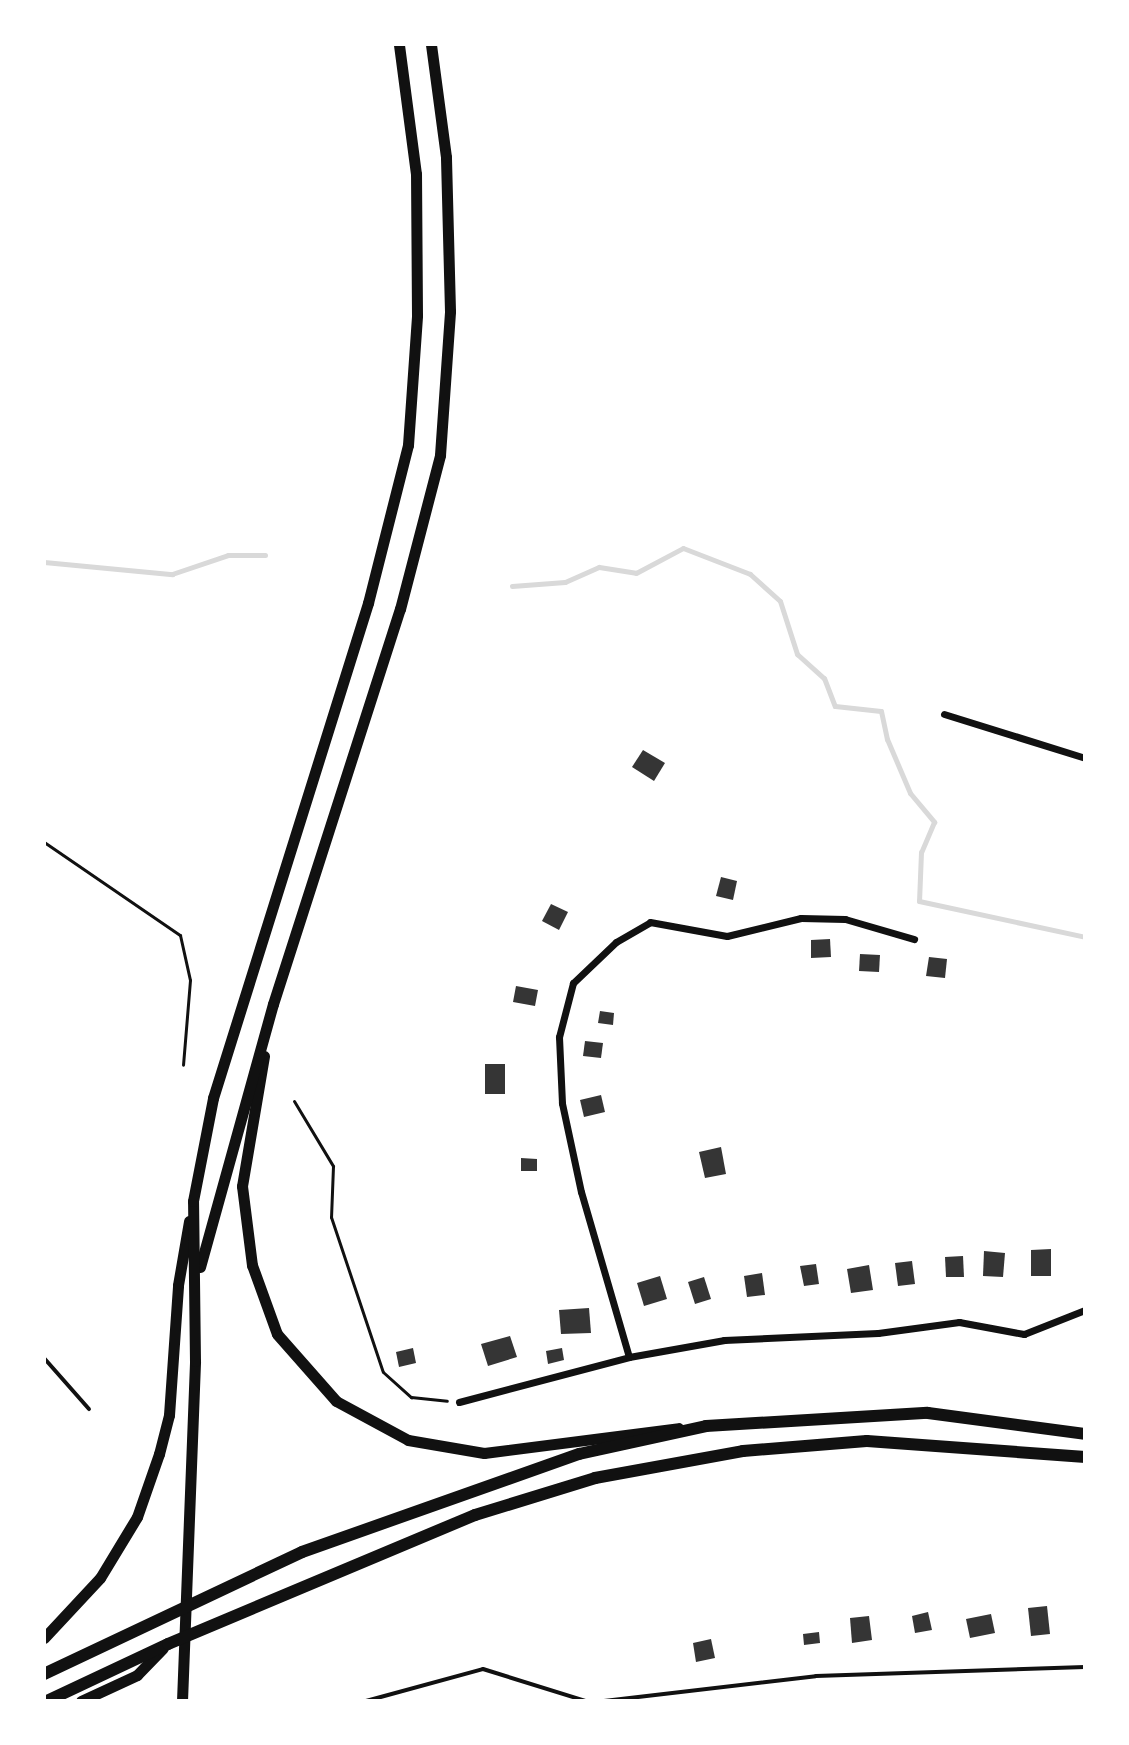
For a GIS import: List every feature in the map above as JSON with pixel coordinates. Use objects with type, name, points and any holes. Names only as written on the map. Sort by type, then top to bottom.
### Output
[{"type":"main road","points":[[44,1638],[100,1578],[137,1517],[159,1454],[169,1415],[178,1285],[213,1098],[368,603],[408,445],[417,315],[416,174],[399,44]]},
{"type":"main road","points":[[197,1278],[273,1004],[400,609],[440,455],[450,311],[447,188],[431,44]]},
{"type":"main road","points":[[273,1004],[242,1186],[252,1265],[277,1334],[336,1401],[408,1440],[484,1453],[530,1451],[626,1431],[928,1413],[1085,1434]]},
{"type":"main road","points":[[182,1701],[197,1278],[193,1201]]},
{"type":"main road","points":[[44,1674],[302,1552],[579,1454],[706,1426]]},
{"type":"main road","points":[[47,1701],[168,1644],[475,1515],[595,1478],[743,1451],[867,1441],[1085,1457]]},
{"type":"main road","points":[[81,1701],[137,1675],[168,1644]]},
{"type":"street","points":[[944,714],[1085,758]]},
{"type":"street","points":[[629,1357],[581,1192],[562,1103],[559,1037],[573,983],[616,942],[650,922],[727,936],[801,918],[845,919],[914,939]]},
{"type":"street","points":[[459,1402],[629,1357],[724,1340],[878,1333],[959,1322],[1024,1334],[1085,1310]]},
{"type":"lane","points":[[44,1358],[89,1409]]},
{"type":"lane","points":[[604,1701],[816,1676],[1085,1667]]},
{"type":"lane","points":[[366,1701],[483,1669],[586,1701]]},
{"type":"path","points":[[44,842],[180,935],[190,980],[183,1065]]},
{"type":"path","points":[[294,1101],[333,1166],[331,1217],[383,1372],[411,1397],[459,1402]]},
{"type":"building","points":[[643,750],[665,763],[654,781],[632,767]]},
{"type":"building","points":[[721,877],[737,881],[733,900],[716,896]]},
{"type":"building","points":[[551,904],[568,912],[559,930],[542,921]]},
{"type":"building","points":[[830,939],[831,957],[811,958],[811,940]]},
{"type":"building","points":[[860,954],[880,955],[879,972],[859,971]]},
{"type":"building","points":[[929,957],[947,959],[945,978],[926,976]]},
{"type":"building","points":[[516,986],[538,990],[535,1006],[513,1002]]},
{"type":"building","points":[[600,1011],[614,1013],[613,1025],[598,1023]]},
{"type":"building","points":[[585,1041],[603,1043],[601,1058],[583,1056]]},
{"type":"building","points":[[485,1064],[505,1064],[505,1094],[485,1094]]},
{"type":"building","points":[[601,1095],[605,1112],[584,1117],[580,1100]]},
{"type":"building","points":[[721,1147],[726,1174],[705,1178],[699,1152]]},
{"type":"building","points":[[521,1158],[537,1159],[537,1171],[521,1171]]},
{"type":"building","points":[[1051,1249],[1051,1276],[1031,1276],[1031,1250]]},
{"type":"building","points":[[984,1251],[1005,1253],[1003,1277],[983,1276]]},
{"type":"building","points":[[963,1256],[964,1277],[946,1277],[945,1257]]},
{"type":"building","points":[[912,1261],[915,1284],[898,1286],[895,1263]]},
{"type":"building","points":[[816,1264],[819,1284],[804,1286],[800,1266]]},
{"type":"building","points":[[869,1265],[873,1290],[851,1293],[847,1269]]},
{"type":"building","points":[[762,1273],[765,1295],[747,1297],[744,1276]]},
{"type":"building","points":[[660,1276],[667,1299],[644,1306],[637,1283]]},
{"type":"building","points":[[704,1277],[711,1299],[695,1304],[688,1282]]},
{"type":"building","points":[[589,1308],[591,1333],[561,1334],[559,1310]]},
{"type":"building","points":[[510,1336],[517,1357],[488,1366],[481,1344]]},
{"type":"building","points":[[413,1348],[416,1363],[399,1367],[396,1352]]},
{"type":"building","points":[[562,1348],[564,1360],[548,1364],[546,1351]]},
{"type":"building","points":[[1047,1606],[1050,1634],[1031,1636],[1028,1608]]},
{"type":"building","points":[[928,1612],[932,1630],[915,1633],[912,1616]]},
{"type":"building","points":[[991,1614],[995,1633],[970,1638],[966,1619]]},
{"type":"building","points":[[869,1616],[872,1640],[852,1643],[850,1618]]},
{"type":"building","points":[[819,1632],[820,1643],[804,1645],[803,1634]]},
{"type":"building","points":[[711,1639],[715,1658],[696,1662],[693,1643]]},
{"type":"waterway","points":[[512,586],[565,582],[599,567],[636,573],[683,548],[750,574],[780,601],[797,654],[824,678],[835,706],[881,711],[887,739],[910,793],[934,822],[921,852],[919,901],[1085,937]]},
{"type":"waterway","points":[[44,562],[172,574],[228,555],[265,555]]}]
